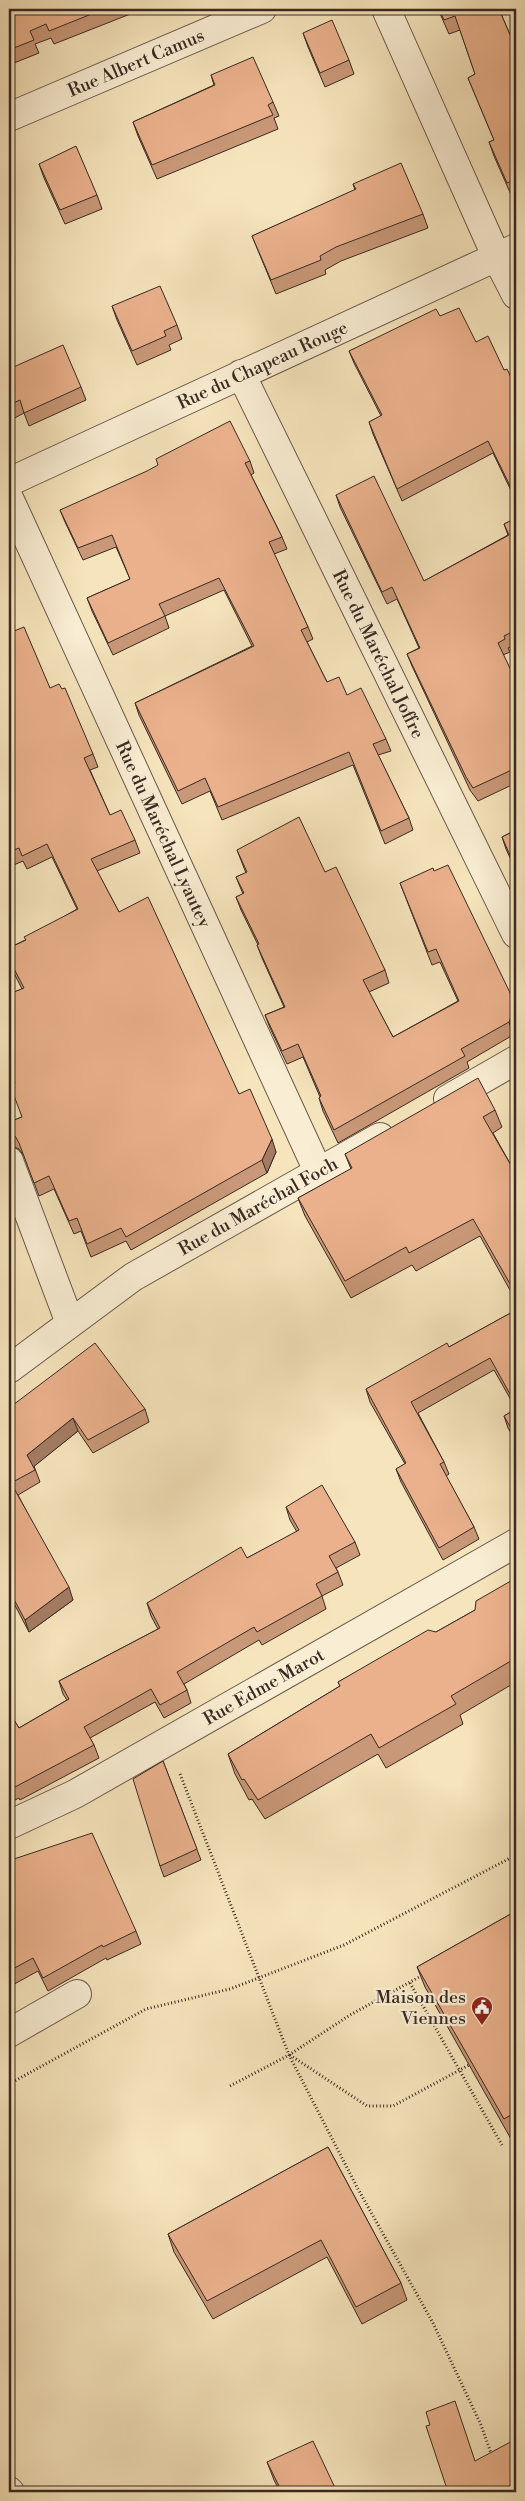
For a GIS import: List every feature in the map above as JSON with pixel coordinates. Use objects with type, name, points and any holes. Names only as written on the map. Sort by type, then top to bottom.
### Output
[{"type":"street","name":"Rue Albert Camus","points":[[9,117],[262,9]]},
{"type":"street","points":[[386,9],[507,253],[516,295]]},
{"type":"street","name":"Rue du Chapeau Rouge","points":[[9,482],[507,253]]},
{"type":"street","name":"Rue du Maréchal Joffre","points":[[241,374],[516,934]]},
{"type":"street","name":"Rue du Maréchal Lyautey","points":[[9,498],[318,1172]]},
{"type":"street","points":[[430,1109],[516,1060]]},
{"type":"street","name":"Rue du Maréchal Foch","points":[[9,1369],[133,1277],[404,1123]]},
{"type":"street","points":[[9,1161],[70,1323]]},
{"type":"street","name":"Rue Edme Marot","points":[[9,1825],[75,1794],[516,1543]]},
{"type":"street","points":[[9,2033],[78,1994]]},
{"type":"path","points":[[167,1741],[289,2054],[358,2189],[433,2323],[481,2425],[495,2465]]},
{"type":"path","points":[[9,2084],[146,2009],[259,1979],[344,1945],[516,1856]]},
{"type":"path","points":[[230,2086],[289,2054],[350,2015],[426,1973]]},
{"type":"path","points":[[410,1983],[502,2145]]},
{"type":"path","points":[[289,2054],[367,2106],[393,2106],[469,2065]]},
{"type":"building","points":[[9,9],[104,9],[49,31],[46,24],[30,31],[34,40],[9,50]]},
{"type":"building","points":[[439,9],[499,9],[516,49],[516,89],[514,90],[516,96],[516,179],[507,183],[489,142],[494,140],[468,78],[475,74],[455,16],[444,20]]},
{"type":"building","points":[[332,20],[349,60],[320,73],[303,33]]},
{"type":"building","points":[[253,57],[273,102],[268,105],[273,115],[152,165],[133,122],[215,85],[211,75]]},
{"type":"building","points":[[76,146],[97,195],[60,210],[39,164]]},
{"type":"building","points":[[401,163],[423,214],[336,247],[320,256],[321,260],[271,280],[252,236],[356,189],[353,184]]},
{"type":"building","points":[[160,286],[177,325],[164,331],[166,336],[132,351],[112,306]]},
{"type":"building","points":[[459,308],[476,342],[488,336],[504,370],[507,369],[516,388],[516,498],[488,441],[397,489],[369,422],[382,415],[349,351],[436,309],[440,316]]},
{"type":"building","points":[[63,345],[81,387],[24,413],[20,400],[9,405],[9,369]]},
{"type":"building","points":[[230,421],[250,461],[245,463],[282,537],[269,542],[308,627],[301,630],[327,682],[339,677],[347,695],[361,688],[386,739],[373,744],[409,818],[381,831],[349,752],[218,807],[205,778],[178,791],[135,703],[254,646],[219,578],[159,604],[165,616],[108,643],[87,598],[130,579],[112,535],[78,548],[60,510],[147,471],[158,465],[156,459]]},
{"type":"building","points":[[374,476],[424,581],[509,535],[504,524],[516,518],[516,630],[504,636],[505,639],[498,643],[516,681],[516,768],[473,788],[407,654],[420,648],[392,587],[382,592],[336,495]]},
{"type":"building","points":[[516,508],[516,518],[512,510]]},
{"type":"building","points":[[24,627],[50,688],[59,684],[62,689],[65,688],[93,754],[84,758],[110,815],[121,810],[135,840],[91,859],[119,912],[148,897],[239,1094],[250,1089],[272,1139],[262,1160],[126,1237],[121,1228],[87,1244],[77,1218],[69,1221],[49,1176],[34,1183],[19,1143],[15,1136],[9,1134],[9,1122],[22,1117],[10,1085],[15,1083],[9,1067],[9,994],[24,988],[9,959],[9,948],[26,940],[24,937],[78,909],[47,844],[22,856],[19,848],[9,852],[9,633]]},
{"type":"building","points":[[299,817],[325,872],[336,867],[385,970],[363,980],[393,1037],[459,1001],[436,949],[428,952],[400,883],[433,868],[434,871],[448,865],[516,1005],[509,1022],[461,1049],[465,1056],[334,1130],[298,1044],[282,1051],[265,1015],[285,1007],[257,945],[259,944],[236,897],[244,893],[236,877],[247,872],[237,850]]},
{"type":"building","points":[[516,830],[516,869],[502,837]]},
{"type":"building","points":[[478,1078],[495,1110],[483,1117],[516,1174],[516,1288],[513,1289],[473,1219],[409,1253],[406,1247],[345,1281],[298,1198],[352,1168],[345,1154]]},
{"type":"building","points":[[516,1310],[516,1405],[490,1358],[411,1402],[444,1462],[440,1464],[474,1527],[439,1548],[396,1469],[406,1463],[366,1389],[447,1343],[449,1347]]},
{"type":"building","points":[[95,1343],[145,1409],[88,1440],[73,1418],[27,1455],[35,1470],[11,1483],[69,1587],[25,1620],[9,1590],[9,1408]]},
{"type":"building","points":[[516,1409],[516,1437],[504,1416]]},
{"type":"building","points":[[322,1485],[355,1542],[329,1556],[338,1572],[316,1584],[322,1596],[257,1632],[254,1627],[177,1672],[187,1690],[160,1705],[151,1689],[84,1727],[94,1745],[15,1787],[9,1788],[9,1712],[19,1728],[69,1699],[59,1681],[160,1628],[147,1603],[241,1547],[247,1558],[299,1530],[286,1507]]},
{"type":"building","points":[[516,1578],[516,1658],[451,1696],[456,1704],[379,1748],[371,1734],[258,1800],[244,1779],[242,1780],[228,1754],[340,1686],[338,1682],[428,1630],[436,1632],[475,1610],[476,1601]]},
{"type":"building","points":[[163,1761],[197,1849],[160,1866],[133,1779]]},
{"type":"building","points":[[92,1833],[136,1931],[103,1947],[102,1945],[43,1978],[33,1958],[9,1971],[9,1856],[11,1860]]},
{"type":"building","name":"Maison des Viennes","points":[[516,1911],[516,2112],[504,2119],[417,1967]]},
{"type":"building","points":[[328,2147],[401,2283],[356,2307],[321,2240],[207,2301],[168,2234]]},
{"type":"building","points":[[455,2401],[475,2461],[516,2439],[516,2492],[448,2492],[426,2426],[430,2425],[426,2412]]},
{"type":"building","points":[[313,2441],[337,2492],[282,2492],[267,2462]]},
{"type":"place","name":"Maison des Viennes","points":[[482,2026]]}]
